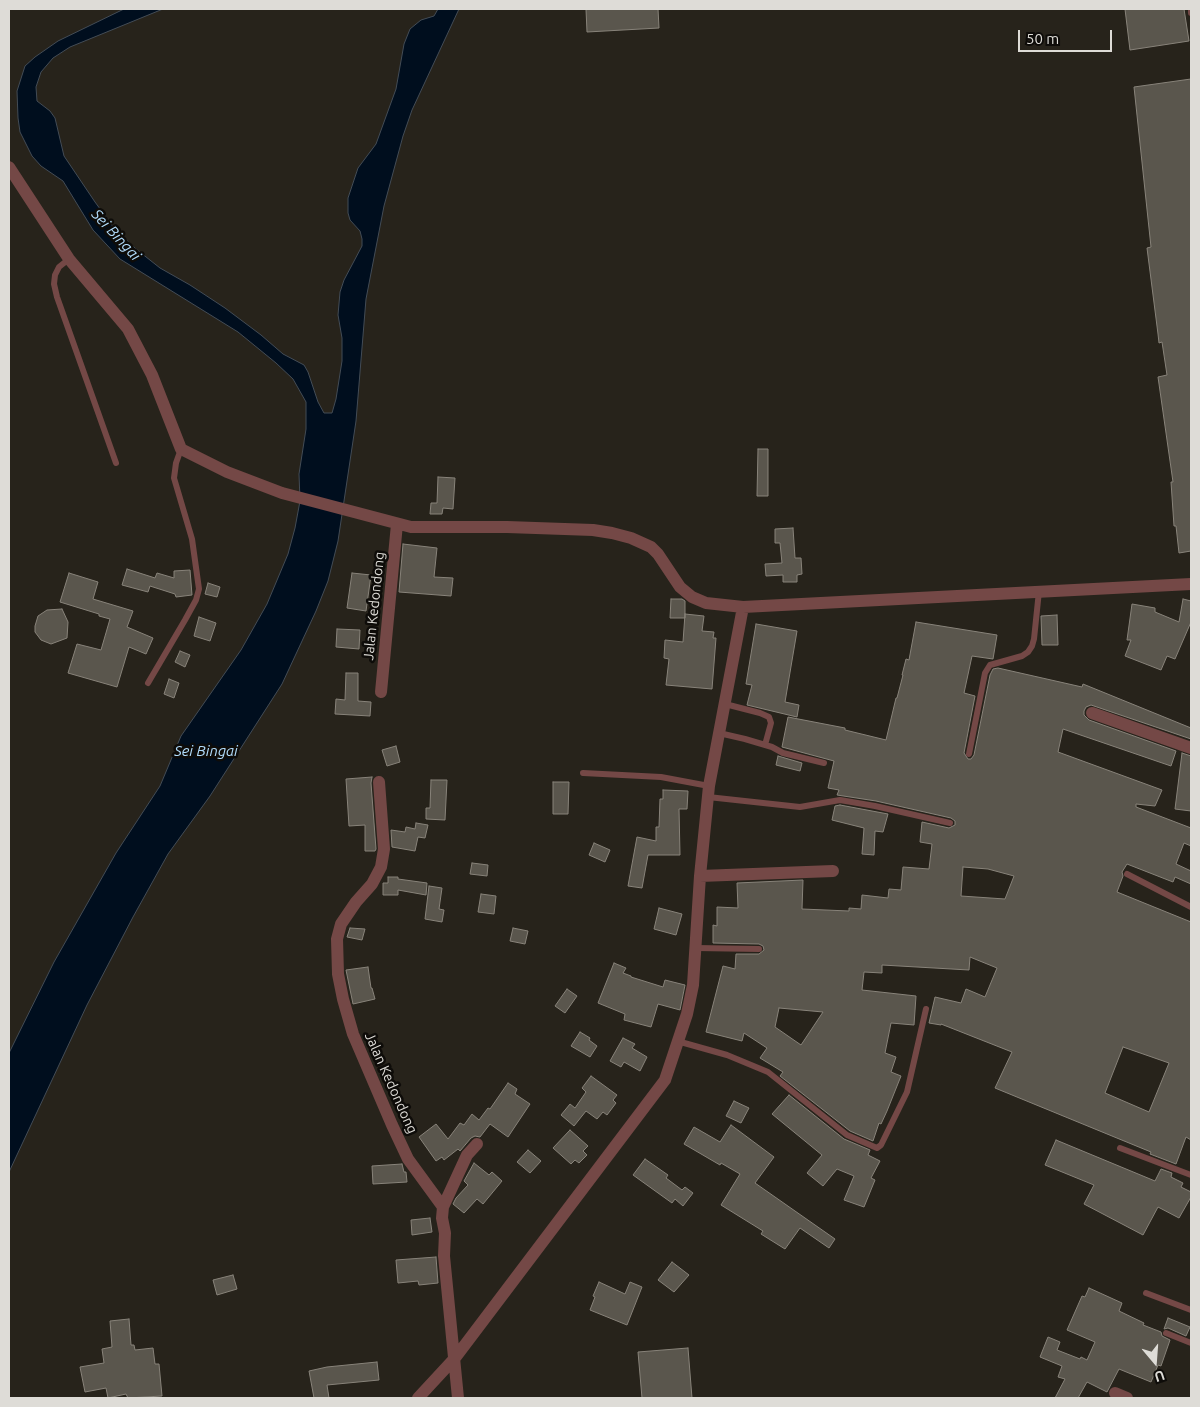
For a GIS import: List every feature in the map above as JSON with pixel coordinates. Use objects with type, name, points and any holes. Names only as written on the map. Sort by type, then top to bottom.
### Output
[{"type":"street","points":[[9,167],[68,259],[128,328],[152,374],[181,449],[227,472],[282,493],[411,527],[506,527],[612,533],[631,538],[651,547],[658,554],[680,587],[692,597],[706,603],[743,607],[1191,584]]},
{"type":"street","name":"Jalan Kedondong","points":[[381,692],[397,524]]},
{"type":"street","points":[[418,1398],[455,1358],[665,1080],[689,1005],[693,985],[700,876],[709,791],[743,607]]},
{"type":"street","points":[[1092,713],[1191,748]]},
{"type":"street","name":"Jalan Kedondong","points":[[379,782],[384,848],[381,867],[372,884],[356,902],[341,924],[337,939],[338,974],[353,1034],[392,1126],[408,1159],[443,1207]]},
{"type":"street","points":[[700,876],[833,871]]},
{"type":"street","points":[[458,1398],[444,1256],[446,1234],[442,1218],[443,1207],[467,1155],[477,1144]]},
{"type":"lane","points":[[68,259],[59,267],[55,275],[56,291],[116,464]]},
{"type":"lane","points":[[148,683],[196,600],[199,589],[192,539],[174,478],[176,463],[181,449]]},
{"type":"lane","points":[[969,754],[985,673],[990,666],[1022,656],[1032,646],[1039,591]]},
{"type":"lane","points":[[725,704],[769,717],[771,723],[765,745]]},
{"type":"lane","points":[[719,734],[765,745],[783,753],[824,764]]},
{"type":"lane","points":[[583,773],[661,777],[709,791],[800,807],[840,800],[875,806],[950,824]]},
{"type":"lane","points":[[1127,874],[1191,907]]},
{"type":"lane","points":[[696,948],[759,949]]},
{"type":"lane","points":[[677,1041],[727,1055],[768,1072],[847,1135],[877,1148],[881,1145],[907,1092],[926,1009]]},
{"type":"lane","points":[[1120,1148],[1191,1175]]},
{"type":"lane","points":[[1146,1293],[1191,1310]]},
{"type":"lane","points":[[1166,1333],[1191,1343]]},
{"type":"water","name":"Sei Bingai","points":[[124,9],[163,9],[70,47],[53,58],[41,72],[36,87],[37,101],[50,111],[55,118],[64,156],[114,228],[160,268],[225,308],[283,354],[304,365],[324,413],[332,413],[342,361],[342,338],[338,315],[340,292],[344,280],[362,246],[360,231],[350,220],[348,198],[358,168],[376,144],[396,89],[404,44],[410,29],[421,20],[434,16],[438,9],[459,9],[412,110],[384,206],[366,299],[356,421],[338,541],[328,581],[282,684],[210,796],[168,854],[133,917],[87,1005],[9,1172],[9,1053],[54,962],[116,853],[160,786],[181,736],[241,650],[267,604],[288,554],[300,501],[299,474],[306,429],[306,402],[293,379],[238,332],[120,259],[93,230],[63,181],[41,166],[32,156],[20,132],[17,91],[25,66],[58,41]]},
{"type":"building","points":[[586,9],[658,9],[659,28],[587,32]]},
{"type":"building","points":[[1125,9],[1184,9],[1189,41],[1130,50]]},
{"type":"building","points":[[1191,79],[1191,551],[1179,553],[1176,526],[1174,526],[1171,482],[1173,482],[1158,377],[1167,375],[1162,342],[1159,343],[1147,248],[1151,247],[1134,87]]},
{"type":"building","points":[[758,449],[768,449],[768,496],[757,496]]},
{"type":"building","points":[[438,477],[455,478],[453,509],[443,508],[442,514],[430,514],[431,503],[437,503]]},
{"type":"building","points":[[793,528],[795,558],[801,558],[802,574],[797,575],[797,582],[783,582],[783,575],[766,576],[765,564],[782,563],[780,543],[775,543],[775,529]]},
{"type":"building","points":[[403,544],[437,548],[434,577],[453,578],[451,596],[399,592]]},
{"type":"building","points":[[127,569],[155,578],[157,573],[174,578],[174,571],[190,570],[192,595],[176,597],[175,594],[150,586],[148,592],[122,585]]},
{"type":"building","points":[[69,573],[98,582],[93,599],[133,611],[127,627],[153,638],[146,654],[129,647],[117,687],[68,673],[77,644],[101,650],[110,619],[60,602]]},
{"type":"building","points":[[352,573],[371,575],[366,611],[347,608]]},
{"type":"building","points":[[208,583],[220,587],[217,597],[205,594]]},
{"type":"building","points":[[671,599],[682,599],[685,601],[685,618],[670,618]]},
{"type":"building","points":[[1183,599],[1191,601],[1191,622],[1175,659],[1167,656],[1161,670],[1125,656],[1131,640],[1127,640],[1132,604],[1155,608],[1155,612],[1179,622]]},
{"type":"building","points":[[62,609],[68,622],[67,638],[51,644],[41,640],[35,632],[38,616],[47,610]]},
{"type":"building","points":[[685,614],[704,616],[702,631],[714,632],[713,638],[716,638],[712,689],[666,685],[669,659],[664,658],[665,640],[683,642]]},
{"type":"building","points":[[1057,615],[1058,645],[1042,645],[1041,616]]},
{"type":"building","points":[[199,617],[216,623],[210,641],[194,636]]},
{"type":"building","points":[[916,622],[997,635],[993,659],[972,656],[964,693],[975,696],[964,753],[968,759],[971,759],[974,755],[990,675],[993,669],[998,668],[1082,687],[1083,684],[1191,728],[1191,739],[1091,705],[1086,707],[1084,711],[1084,715],[1089,720],[1176,751],[1171,766],[1063,729],[1058,752],[1162,790],[1155,806],[1136,804],[1136,807],[1191,828],[1191,846],[1184,843],[1176,864],[1191,871],[1191,884],[1175,877],[1173,882],[1127,864],[1122,872],[1123,876],[1117,892],[1191,922],[1191,1140],[1186,1137],[1176,1164],[995,1088],[1012,1052],[941,1024],[929,1023],[935,997],[961,1003],[966,989],[985,997],[997,968],[970,957],[969,970],[882,965],[882,973],[864,972],[862,990],[916,996],[914,1025],[891,1023],[885,1053],[896,1057],[891,1072],[901,1076],[881,1124],[879,1123],[873,1141],[850,1131],[780,1076],[783,1072],[760,1058],[767,1048],[744,1033],[742,1041],[706,1032],[723,966],[735,969],[736,954],[759,954],[764,950],[763,946],[759,944],[713,943],[713,925],[717,926],[717,907],[738,908],[737,883],[803,880],[802,909],[849,911],[849,908],[861,909],[862,895],[888,898],[889,889],[901,890],[903,867],[929,869],[932,844],[920,842],[922,822],[949,828],[955,825],[955,821],[951,818],[876,801],[837,795],[839,790],[828,788],[834,761],[782,747],[788,717],[845,728],[845,730],[886,740],[906,659],[909,660]],"holes":[[[963,867],[988,869],[1014,876],[1005,899],[961,896]],[[779,1008],[823,1012],[801,1045],[775,1027]],[[1123,1047],[1169,1063],[1149,1112],[1105,1093]]]},
{"type":"building","points":[[756,624],[797,631],[785,702],[799,705],[797,717],[747,705],[752,685],[746,684]]},
{"type":"building","points":[[337,629],[360,630],[359,649],[336,647]]},
{"type":"building","points":[[180,651],[190,655],[185,667],[175,662]]},
{"type":"building","points":[[346,673],[358,673],[358,701],[371,702],[370,716],[335,714],[336,699],[345,700]]},
{"type":"building","points":[[169,679],[179,683],[174,698],[164,694]]},
{"type":"building","points":[[396,746],[400,762],[387,766],[382,750]]},
{"type":"building","points":[[1182,753],[1191,756],[1191,811],[1175,809]]},
{"type":"building","points":[[778,756],[802,763],[800,771],[776,765]]},
{"type":"building","points":[[372,777],[376,849],[375,851],[365,851],[365,825],[349,826],[346,779]]},
{"type":"building","points":[[431,780],[447,780],[445,820],[426,819],[426,808],[430,808]]},
{"type":"building","points":[[553,782],[569,782],[568,814],[553,814]]},
{"type":"building","points":[[663,790],[688,791],[687,809],[679,809],[680,855],[648,855],[642,888],[628,886],[637,837],[656,841],[656,827],[659,827],[660,799],[663,799]]},
{"type":"building","points":[[840,805],[888,814],[883,832],[875,831],[874,855],[862,854],[864,828],[832,820],[835,806]]},
{"type":"building","points":[[416,823],[428,825],[425,838],[418,837],[415,851],[392,847],[391,830],[405,832],[406,827],[415,829]]},
{"type":"building","points":[[594,843],[610,850],[605,862],[589,855]]},
{"type":"building","points":[[472,863],[488,865],[487,876],[470,874]]},
{"type":"building","points":[[388,877],[398,877],[398,879],[427,883],[426,895],[398,890],[398,895],[383,895],[383,883],[388,883]]},
{"type":"building","points":[[429,886],[442,888],[439,909],[444,910],[442,922],[425,919]]},
{"type":"building","points":[[481,894],[496,896],[494,914],[478,912]]},
{"type":"building","points":[[659,908],[682,914],[676,935],[654,929]]},
{"type":"building","points":[[350,928],[365,929],[362,940],[347,937]]},
{"type":"building","points":[[513,928],[528,931],[525,944],[510,941]]},
{"type":"building","points":[[614,963],[626,968],[623,973],[631,977],[663,987],[665,980],[685,985],[680,1010],[658,1004],[651,1027],[624,1020],[625,1014],[598,1003]]},
{"type":"building","points":[[368,967],[371,988],[375,999],[353,1004],[346,970]]},
{"type":"building","points":[[567,989],[577,996],[565,1013],[555,1006]]},
{"type":"building","points":[[580,1032],[590,1038],[589,1040],[597,1046],[590,1057],[571,1046]]},
{"type":"building","points":[[623,1038],[635,1044],[632,1048],[647,1057],[640,1071],[624,1062],[621,1067],[610,1061]]},
{"type":"building","points":[[591,1076],[617,1095],[613,1100],[616,1103],[607,1115],[603,1112],[597,1119],[586,1111],[574,1126],[561,1115],[570,1104],[575,1108],[586,1092],[582,1088]]},
{"type":"building","points":[[508,1083],[517,1089],[515,1094],[530,1104],[508,1137],[490,1124],[480,1137],[475,1136],[471,1138],[460,1151],[458,1149],[444,1160],[442,1157],[436,1161],[419,1137],[436,1124],[448,1139],[460,1123],[464,1125],[472,1114],[479,1120],[488,1108],[490,1109]]},
{"type":"building","points":[[789,1095],[844,1139],[870,1150],[868,1155],[880,1161],[871,1178],[875,1180],[864,1207],[844,1200],[854,1176],[837,1169],[823,1186],[807,1173],[822,1155],[772,1114]]},
{"type":"building","points":[[734,1101],[749,1108],[741,1123],[726,1116]]},
{"type":"building","points":[[731,1125],[774,1157],[755,1183],[835,1239],[829,1248],[800,1228],[785,1249],[761,1234],[763,1231],[721,1205],[740,1174],[721,1163],[720,1165],[684,1144],[694,1127],[720,1142]]},
{"type":"building","points":[[570,1130],[588,1146],[583,1151],[587,1155],[579,1163],[575,1160],[571,1164],[553,1148]]},
{"type":"building","points":[[1056,1140],[1155,1181],[1161,1169],[1172,1173],[1171,1177],[1183,1183],[1181,1187],[1191,1192],[1191,1197],[1179,1218],[1158,1207],[1143,1235],[1084,1204],[1094,1185],[1045,1165]]},
{"type":"building","points":[[528,1150],[541,1161],[530,1173],[517,1162]]},
{"type":"building","points":[[645,1159],[668,1175],[666,1178],[682,1190],[685,1187],[693,1193],[683,1206],[675,1199],[672,1203],[633,1175]]},
{"type":"building","points":[[474,1163],[489,1175],[492,1172],[502,1181],[483,1204],[477,1199],[464,1213],[453,1204],[468,1185],[464,1181]]},
{"type":"building","points":[[402,1164],[404,1172],[406,1172],[407,1182],[373,1184],[372,1166]]},
{"type":"building","points":[[430,1218],[432,1232],[412,1235],[411,1220]]},
{"type":"building","points":[[436,1257],[438,1283],[419,1285],[418,1281],[398,1283],[396,1260]]},
{"type":"building","points":[[672,1262],[689,1275],[674,1292],[658,1280]]},
{"type":"building","points":[[233,1275],[237,1289],[217,1295],[213,1280]]},
{"type":"building","points":[[599,1282],[625,1294],[630,1282],[642,1287],[627,1325],[590,1310]]},
{"type":"building","points":[[1089,1288],[1122,1303],[1119,1311],[1144,1323],[1143,1325],[1161,1332],[1162,1336],[1170,1340],[1161,1366],[1158,1365],[1151,1382],[1119,1369],[1107,1392],[1087,1382],[1078,1398],[1055,1398],[1065,1379],[1058,1377],[1062,1366],[1040,1357],[1048,1337],[1060,1342],[1057,1350],[1087,1360],[1095,1342],[1067,1330],[1082,1296],[1085,1297]]},
{"type":"building","points":[[1168,1318],[1190,1327],[1186,1336],[1168,1328],[1164,1329]]},
{"type":"building","points":[[129,1319],[131,1345],[134,1345],[135,1350],[153,1348],[155,1364],[159,1364],[162,1396],[128,1398],[126,1394],[108,1398],[106,1388],[85,1392],[80,1367],[104,1363],[102,1349],[112,1347],[110,1321]]},
{"type":"building","points":[[688,1348],[692,1398],[642,1398],[638,1352]]},
{"type":"building","points":[[377,1362],[379,1380],[327,1385],[329,1398],[314,1398],[309,1371],[327,1367]]}]
